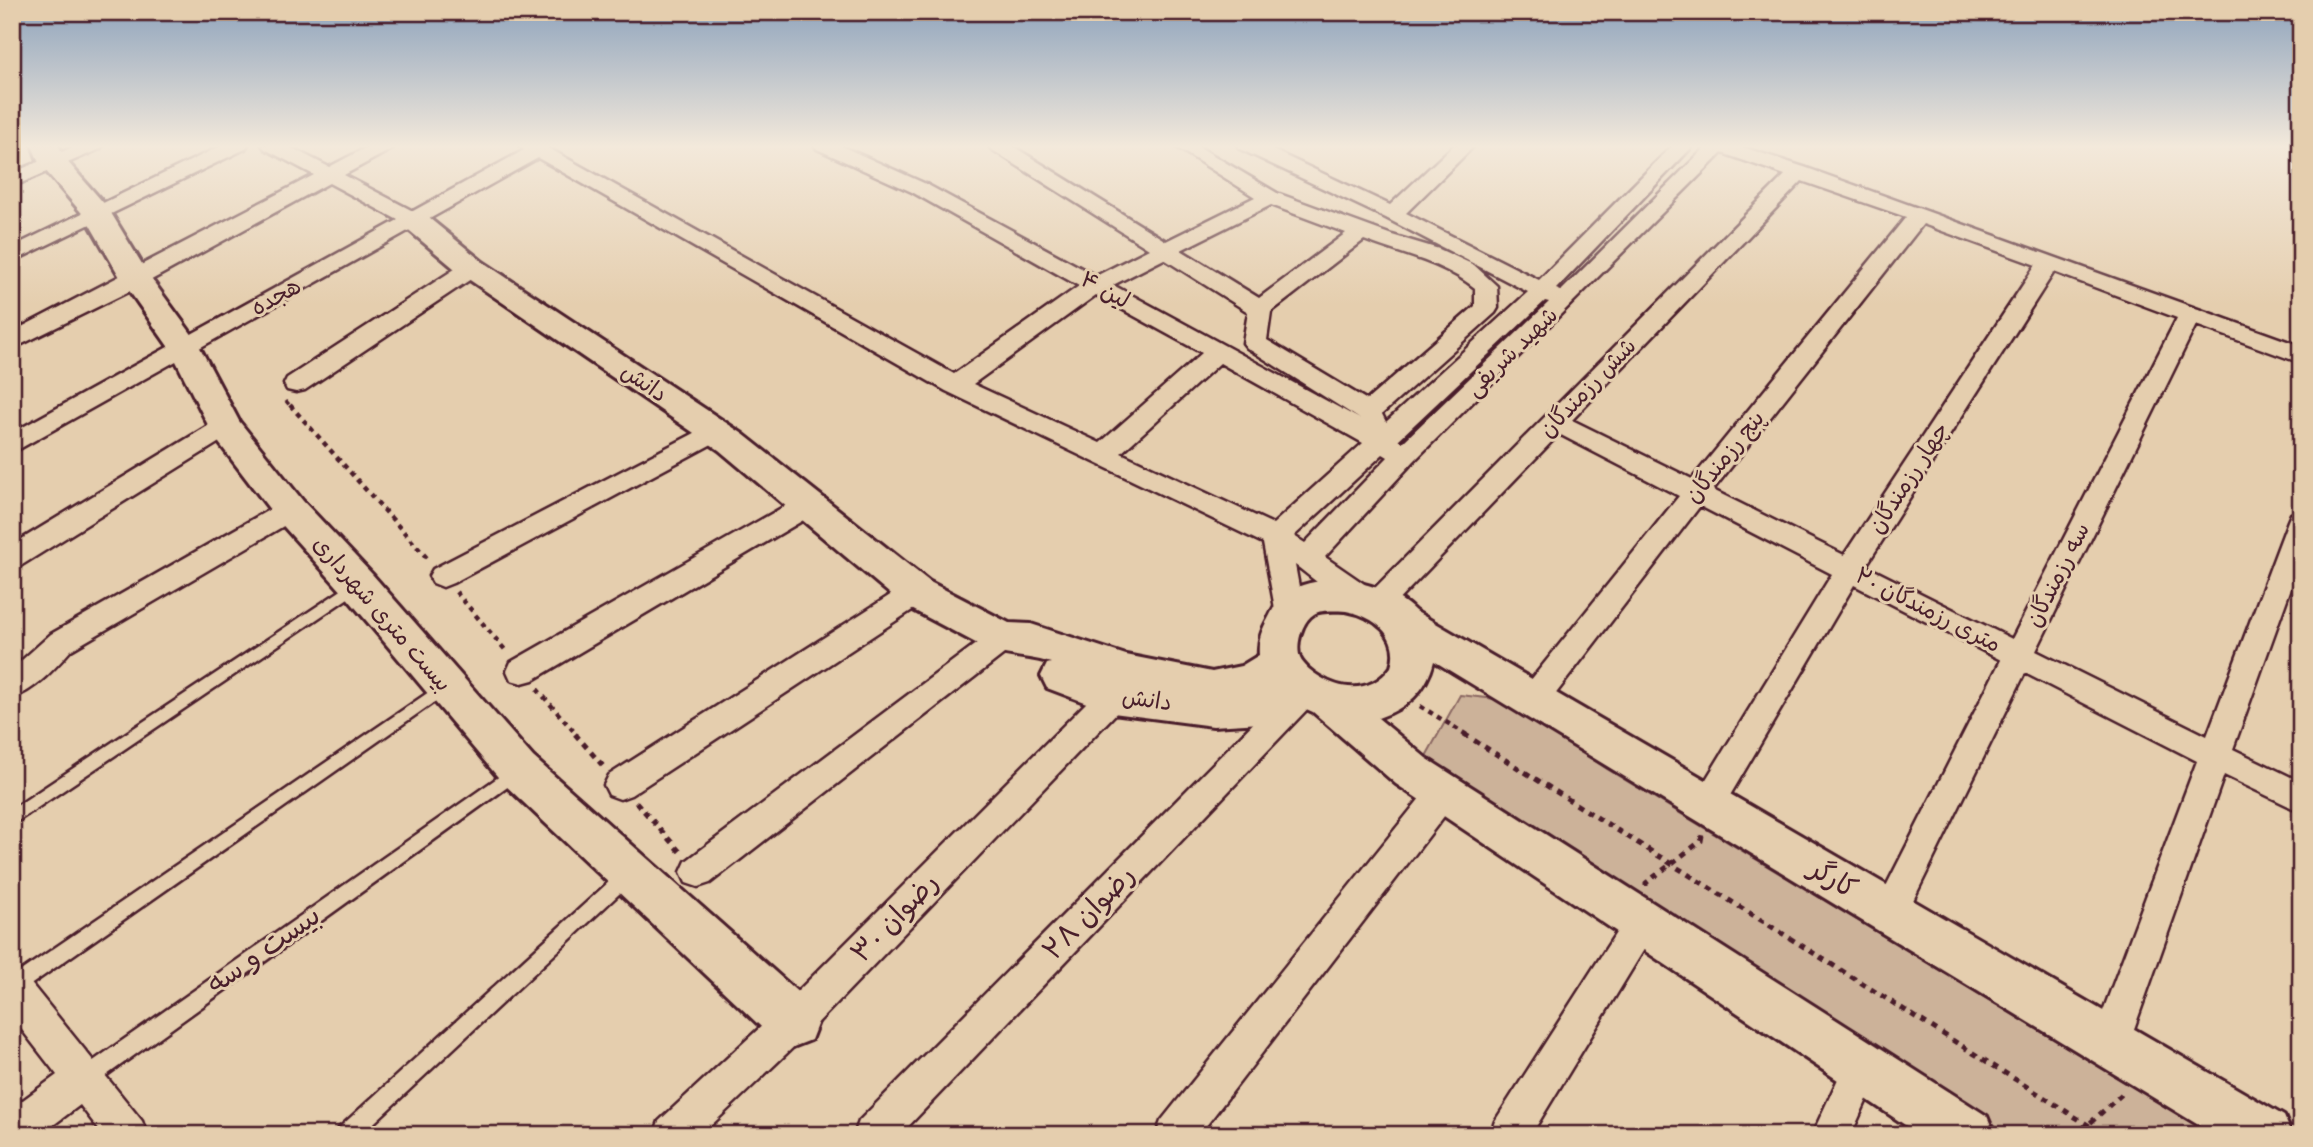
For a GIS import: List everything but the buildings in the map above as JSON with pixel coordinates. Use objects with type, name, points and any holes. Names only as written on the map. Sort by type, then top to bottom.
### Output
[{"type":"street","name":"بیست متری شهرداری","points":[[85,199],[98,214],[136,279],[185,347],[225,427],[290,510],[358,584],[518,770],[793,1022]]},
{"type":"street","points":[[12,256],[129,199]]},
{"type":"street","points":[[12,342],[136,279],[282,199]]},
{"type":"street","name":"دانش","points":[[375,199],[414,220],[472,268],[716,431],[916,593],[1003,639],[1031,640],[1126,672],[1212,688],[1251,680],[1305,685]]},
{"type":"street","name":"هجده","points":[[12,444],[449,199]]},
{"type":"street","points":[[625,199],[956,385],[1276,537],[1381,609],[1415,647],[1412,673],[1394,694],[1363,704],[1305,685]]},
{"type":"street","name":"لین ۴","points":[[938,199],[1405,455]]},
{"type":"street","points":[[1085,199],[1260,309]]},
{"type":"street","points":[[956,385],[1095,285],[1267,199]]},
{"type":"street","points":[[1274,199],[1361,232],[1431,254],[1466,270],[1486,286],[1487,308],[1369,412]]},
{"type":"street","points":[[1362,199],[1564,301]]},
{"type":"street","points":[[1393,214],[1409,199]]},
{"type":"street","name":"شهید شریفی","points":[[1276,537],[1511,322],[1631,199]]},
{"type":"street","name":"شهید شریفی","points":[[1306,560],[1405,455],[1666,199]]},
{"type":"street","name":"شش رزمندگان","points":[[1381,609],[1556,422],[1774,199]]},
{"type":"street","points":[[1873,199],[2301,355]]},
{"type":"street","name":"پنج رزمندگان","points":[[1533,701],[1696,492],[1919,215]]},
{"type":"street","points":[[1361,232],[1260,309],[1255,343],[1369,412],[1382,442]]},
{"type":"street","name":"چهار رزمندگان","points":[[1708,804],[1849,570],[2049,262]]},
{"type":"street","points":[[296,384],[472,268]]},
{"type":"street","name":"سه رزمندگان","points":[[1890,912],[2190,314]]},
{"type":"street","points":[[1103,455],[1218,352]]},
{"type":"street","name":"۲۰ متری رزمندگان","points":[[1556,422],[2301,797]]},
{"type":"street","points":[[12,558],[225,427]]},
{"type":"street","points":[[443,576],[716,431]]},
{"type":"street","points":[[522,671],[808,505]]},
{"type":"street","points":[[12,686],[42,662],[61,642],[290,510]]},
{"type":"street","points":[[2110,1043],[2301,521]]},
{"type":"street","points":[[1276,537],[1290,614]]},
{"type":"street","points":[[620,785],[916,593]]},
{"type":"street","points":[[1381,609],[1323,597],[1300,603],[1290,614],[1278,637],[1305,685],[1428,782],[1968,1135]]},
{"type":"street","name":"کارگر","points":[[1381,609],[2265,1135]]},
{"type":"street","points":[[698,872],[1003,639]]},
{"type":"street","name":"دانش","points":[[1003,639],[1016,658],[1112,696],[1213,709],[1261,706],[1305,685]]},
{"type":"street","points":[[1428,782],[1392,736],[1394,708],[1412,686],[1442,675],[1488,674]]},
{"type":"street","name":"رضوان ۲۸","points":[[873,1135],[1305,685]]},
{"type":"street","name":"رضوان ۳۰","points":[[673,1135],[793,1022],[1112,696]]},
{"type":"street","points":[[1175,1135],[1428,782]]},
{"type":"street","points":[[1509,1135],[1642,922]]},
{"type":"street","points":[[12,988],[128,1135]]},
{"type":"street","points":[[1831,1135],[1863,1066]]},
{"type":"street","name":"بیست و سه","points":[[12,1132],[85,1079]]},
{"type":"lane","points":[[12,817],[358,584]]},
{"type":"lane","points":[[12,988],[446,687]]},
{"type":"lane","name":"بیست و سه","points":[[85,1079],[518,770]]},
{"type":"lane","points":[[346,1135],[630,874]]},
{"type":"path","points":[[296,384],[283,398],[443,576],[620,785],[698,872]]},
{"type":"path","points":[[1404,696],[2104,1135]]},
{"type":"path","points":[[1642,922],[1646,883],[1701,841],[1708,804]]},
{"type":"path","points":[[2070,1135],[2088,1125],[2123,1095],[2110,1043]]},
{"type":"shaded area","points":[[1460,695],[1504,700],[1607,769],[2212,1135],[2010,1135],[1425,758]]}]
